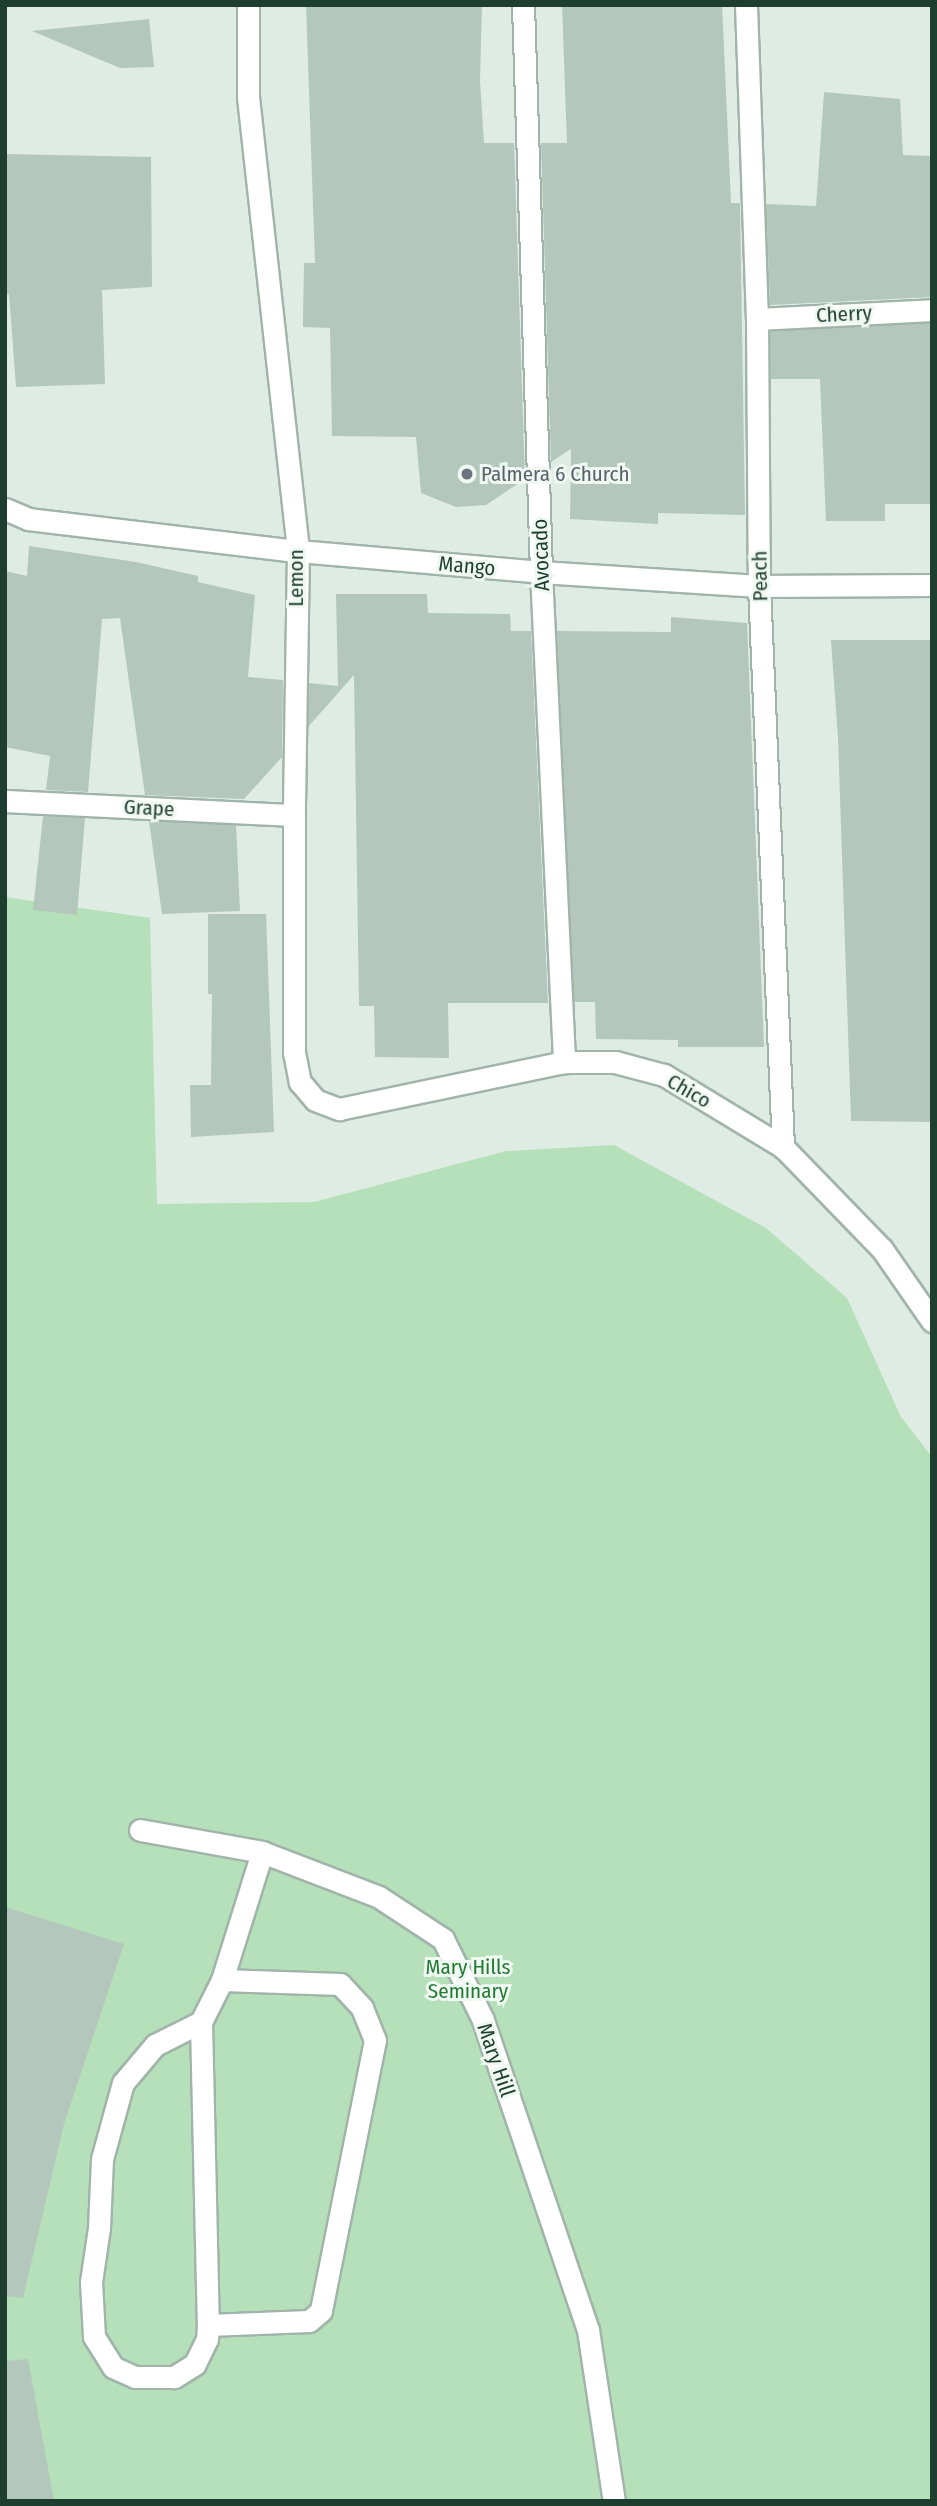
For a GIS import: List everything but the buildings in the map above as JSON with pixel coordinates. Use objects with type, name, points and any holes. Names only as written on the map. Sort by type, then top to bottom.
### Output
[{"type":"street","name":"Lemon","points":[[248,5],[248,97],[298,551],[293,815],[294,1052],[300,1082],[315,1100],[339,1109],[360,1105]]},
{"type":"street","name":"Avocado","points":[[523,5],[541,572],[564,1062]]},
{"type":"street","name":"Peach","points":[[746,5],[757,319],[759,586],[783,1147]]},
{"type":"street","name":"Cherry","points":[[757,319],[932,310]]},
{"type":"street","name":"Mango","points":[[5,509],[29,519],[298,551],[541,572],[759,586],[932,585]]},
{"type":"street","name":"Grape","points":[[5,801],[293,815]]},
{"type":"street","name":"Chico","points":[[360,1105],[564,1062],[615,1062],[664,1075],[783,1147],[882,1249],[932,1321]]},
{"type":"street","name":"Mary Hill","points":[[140,1830],[262,1852],[379,1897],[443,1939],[483,2020],[588,2330],[614,2501]]},
{"type":"street","points":[[201,2022],[155,2045],[123,2083],[102,2158],[99,2228],[91,2282],[94,2337],[113,2367],[135,2377],[174,2377],[195,2364],[207,2339],[201,2022],[222,1980],[262,1852]]},
{"type":"street","points":[[208,2325],[309,2321],[321,2311],[375,2040],[362,2008],[340,1984],[222,1980]]},
{"type":"green space","name":"Mary Hills Seminary","points":[[5,897],[150,918],[157,1204],[314,1202],[506,1151],[614,1145],[766,1228],[847,1298],[901,1417],[932,1457],[932,2501],[5,2501]]},
{"type":"place","name":"Palmera 6 Church","points":[[467,474]]}]
